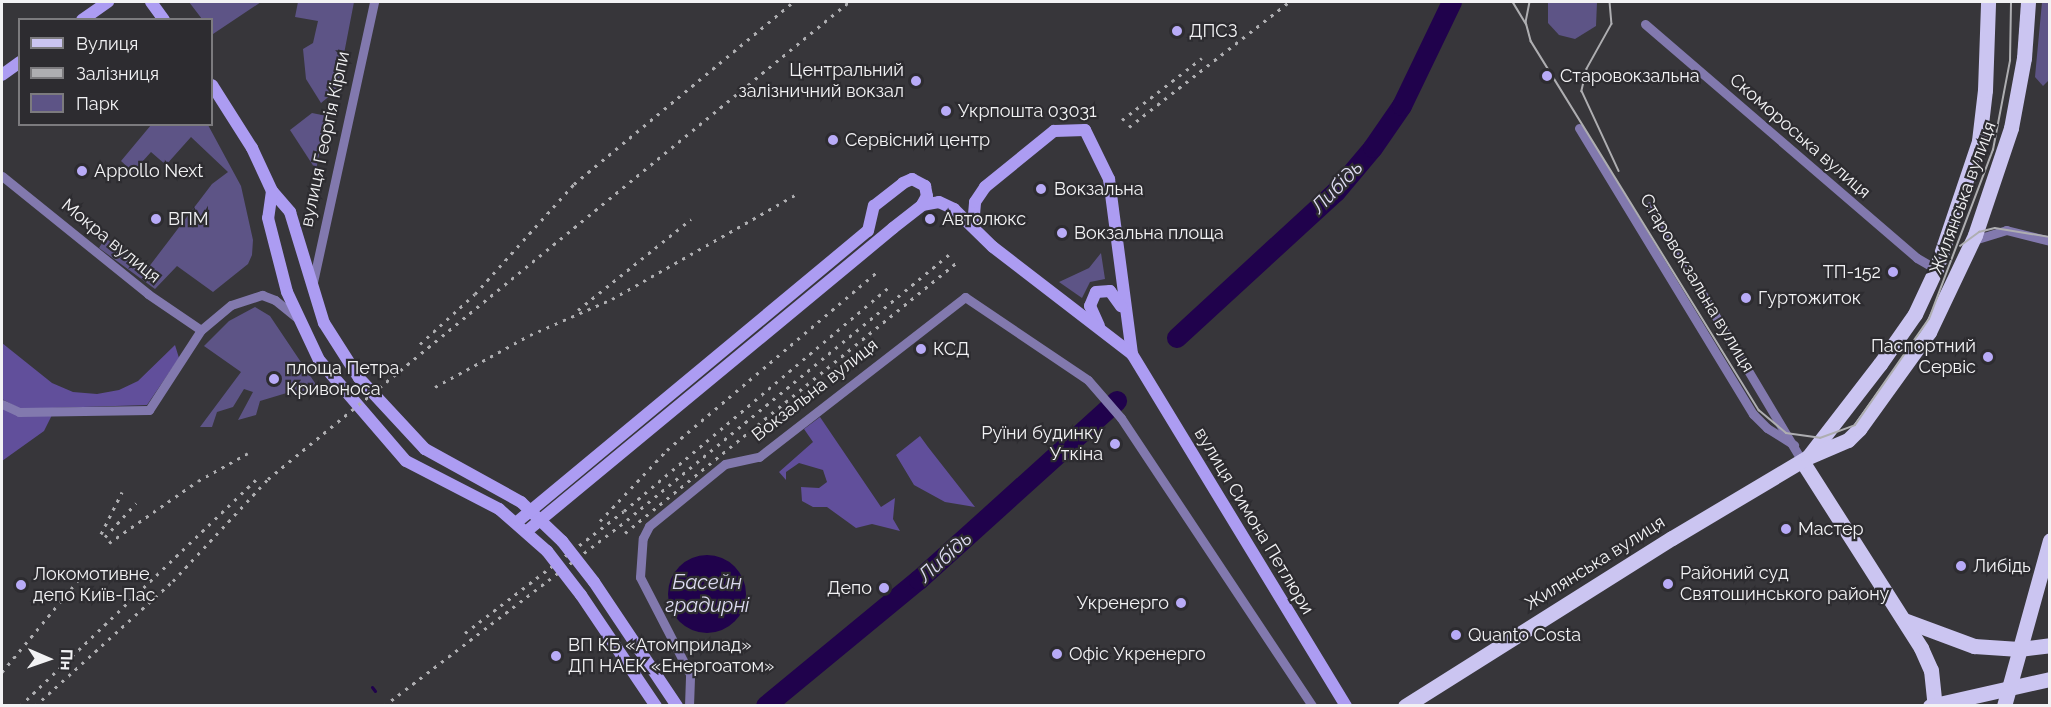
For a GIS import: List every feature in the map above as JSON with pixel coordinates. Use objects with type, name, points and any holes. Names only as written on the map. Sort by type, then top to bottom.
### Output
[{"type":"main road","points":[[85,18],[108,2]]},
{"type":"main road","points":[[152,2],[163,18]]},
{"type":"main road","name":"Жилянська вулиця","points":[[1805,459],[1880,364],[1915,314],[1936,269],[1979,141],[1985,90],[1988,2]]},
{"type":"main road","name":"Жилянська вулиця","points":[[1405,705],[1805,459],[1848,440],[1872,415],[1929,332],[1972,242],[2011,128],[2024,58],[2028,2]]},
{"type":"main road","points":[[2,75],[18,63]]},
{"type":"main road","points":[[213,87],[252,148],[272,192],[290,212],[329,335],[360,378],[425,449],[531,510],[541,519],[562,541],[594,582],[677,705]]},
{"type":"main road","points":[[971,223],[975,202],[985,187],[1054,131],[1085,130],[1109,179],[1124,313],[1132,354]]},
{"type":"main road","points":[[517,522],[868,231],[874,206],[908,180],[917,180],[925,186],[927,196],[922,205],[527,531]]},
{"type":"main road","points":[[272,192],[268,218],[296,317],[319,360],[406,461],[478,497],[517,522],[547,551],[581,595],[656,705]]},
{"type":"main road","points":[[922,205],[939,202],[971,223],[993,247],[1132,354]]},
{"type":"main road","points":[[872,222],[883,231],[892,228]]},
{"type":"main road","points":[[1103,332],[1090,306],[1096,292],[1110,291],[1124,313]]},
{"type":"main road","name":"вулиця Симона Петлюри","points":[[1132,354],[1346,705]]},
{"type":"main road","name":"Старовокзальна вулиця","points":[[1805,459],[1904,620],[1931,670],[1932,705]]},
{"type":"main road","points":[[2004,705],[2049,540]]},
{"type":"main road","points":[[1904,620],[1974,646],[2019,648],[2049,645]]},
{"type":"main road","points":[[1932,705],[2049,679]]},
{"type":"street","name":"вулиця Георгія Кірпи","points":[[312,284],[374,2]]},
{"type":"street","name":"Скомороська вулиця","points":[[1645,24],[1917,258],[1936,269]]},
{"type":"street","name":"Старовокзальна вулиця","points":[[1579,128],[1753,414],[1767,428],[1794,445]]},
{"type":"street","name":"Мокра вулиця","points":[[2,176],[148,294],[201,330]]},
{"type":"street","name":"Старовокзальна вулиця","points":[[1650,206],[1794,445],[1805,459]]},
{"type":"street","points":[[1972,242],[1997,230],[2049,241]]},
{"type":"street","points":[[2,404],[19,412],[149,410],[201,330],[231,304],[262,295],[275,300],[296,317]]},
{"type":"street","name":"Вокзальна вулиця","points":[[688,705],[690,674],[640,577],[643,538],[649,526],[724,464],[759,457],[965,297],[1070,367],[1105,399],[1121,418],[1312,705]]},
{"type":"green space","points":[[189,2],[261,2],[213,34],[213,18],[201,18]]},
{"type":"green space","points":[[298,2],[354,2],[337,90],[321,103],[306,79],[303,49],[313,43],[318,21],[295,17]]},
{"type":"green space","points":[[1548,2],[1597,2],[1596,26],[1575,39],[1559,35],[1548,23]]},
{"type":"green space","points":[[2042,2],[2050,2],[2049,80],[2043,86],[2035,77]]},
{"type":"green space","points":[[312,113],[327,116],[316,170],[290,130]]},
{"type":"green space","points":[[150,126],[209,126],[241,186],[253,240],[252,255],[248,264],[213,292],[177,266],[155,289],[99,248],[105,238],[148,268],[212,184],[228,172],[191,137],[166,165],[151,152],[133,172],[121,161]]},
{"type":"green space","points":[[1101,253],[1105,279],[1090,282],[1082,298],[1059,282],[1089,268]]},
{"type":"green space","name":"площа Петра Кривоноса","points":[[255,307],[270,316],[317,386],[314,390],[290,392],[260,401],[256,415],[238,420],[253,392],[244,389],[233,407],[217,412],[212,427],[200,427],[241,372],[204,346],[229,321]]},
{"type":"shaded area","points":[[2,343],[52,383],[73,392],[97,394],[119,390],[138,381],[175,345],[179,358],[147,405],[20,409],[2,399]]},
{"type":"shaded area","points":[[2,404],[19,412],[54,411],[44,431],[2,461]]},
{"type":"shaded area","points":[[820,417],[881,507],[895,498],[893,519],[900,531],[872,524],[856,528],[827,507],[813,507],[802,501],[801,487],[819,488],[827,482],[823,470],[799,463],[786,472],[786,480],[779,472],[813,442],[804,429]]},
{"type":"shaded area","points":[[920,436],[975,507],[945,502],[914,485],[896,455]]},
{"type":"water","name":"Басейн градирні","points":[[699,555],[715,555],[729,561],[740,572],[746,586],[746,602],[740,616],[729,627],[715,633],[699,633],[685,627],[674,616],[668,602],[668,586],[674,572],[685,561]]},
{"type":"waterway","name":"Либідь","points":[[1177,338],[1336,192],[1373,148],[1402,106],[1452,2]]},
{"type":"waterway","name":"Либідь","points":[[766,706],[919,580],[1117,401]]},
{"type":"waterway","points":[[372,687],[375,691]]},
{"type":"tram line","points":[[1513,2],[1526,24]]},
{"type":"tram line","points":[[1530,2],[1526,22],[1531,41],[1759,410],[1786,433],[1820,438],[1855,425],[1929,319],[1993,150],[2010,61],[2011,2]]},
{"type":"tram line","points":[[1610,2],[1612,24],[1587,69],[1582,91],[1619,171]]},
{"type":"tram line","points":[[1960,246],[1979,232],[1995,228],[2050,237]]},
{"type":"railway","points":[[420,344],[475,294],[574,184],[793,2]]},
{"type":"railway","points":[[35,706],[173,581],[268,479],[849,2]]},
{"type":"railway","points":[[1129,127],[1289,2]]},
{"type":"railway","points":[[1122,120],[1202,58]]},
{"type":"railway","points":[[435,387],[530,335],[612,299],[795,195]]},
{"type":"railway","points":[[578,310],[691,219]]},
{"type":"railway","points":[[384,706],[627,520],[952,252]]},
{"type":"railway","points":[[625,533],[958,261]]},
{"type":"railway","points":[[600,521],[667,450],[878,271]]},
{"type":"railway","points":[[465,633],[624,511],[890,286]]},
{"type":"railway","points":[[109,543],[198,481],[248,453]]},
{"type":"railway","points":[[20,706],[256,480]]},
{"type":"railway","points":[[101,534],[122,492]]},
{"type":"railway","points":[[105,537],[136,503]]},
{"type":"railway","points":[[2,672],[80,578]]},
{"type":"place","name":"ДПСЗ","points":[[1177,31]]},
{"type":"place","name":"Старовокзальна","points":[[1547,76]]},
{"type":"place","name":"Центральний залізничний вокзал","points":[[916,81]]},
{"type":"place","name":"Укрпошта 03031","points":[[946,111]]},
{"type":"place","name":"Сервісний центр","points":[[833,140]]},
{"type":"place","name":"Appollo Next","points":[[82,171]]},
{"type":"place","name":"Вокзальна","points":[[1041,189]]},
{"type":"place","name":"ВПМ","points":[[156,219]]},
{"type":"place","name":"Автолюкс","points":[[930,219]]},
{"type":"place","name":"Вокзальна площа","points":[[1062,233]]},
{"type":"place","name":"ТП-152","points":[[1893,272]]},
{"type":"place","name":"Гуртожиток","points":[[1746,298]]},
{"type":"place","name":"КСД","points":[[921,349]]},
{"type":"place","name":"Паспортний Сервіс","points":[[1988,357]]},
{"type":"place","name":"площа Петра Кривоноса","points":[[274,379]]},
{"type":"place","name":"Руїни будинку Уткіна","points":[[1115,444]]},
{"type":"place","name":"Мастер","points":[[1786,529]]},
{"type":"place","name":"Либідь","points":[[1961,566]]},
{"type":"place","name":"Районий суд Святошинського району","points":[[1668,584]]},
{"type":"place","name":"Локомотивне депо Київ-Пас","points":[[21,585]]},
{"type":"place","name":"Депо","points":[[884,588]]},
{"type":"place","name":"Укренерго","points":[[1181,603]]},
{"type":"place","name":"Quanto Costa","points":[[1456,635]]},
{"type":"place","name":"Офіс Укренерго","points":[[1057,654]]},
{"type":"place","name":"ВП КБ «Атомприлад» ДП НАЕК «Енергоатом»","points":[[556,656]]}]
